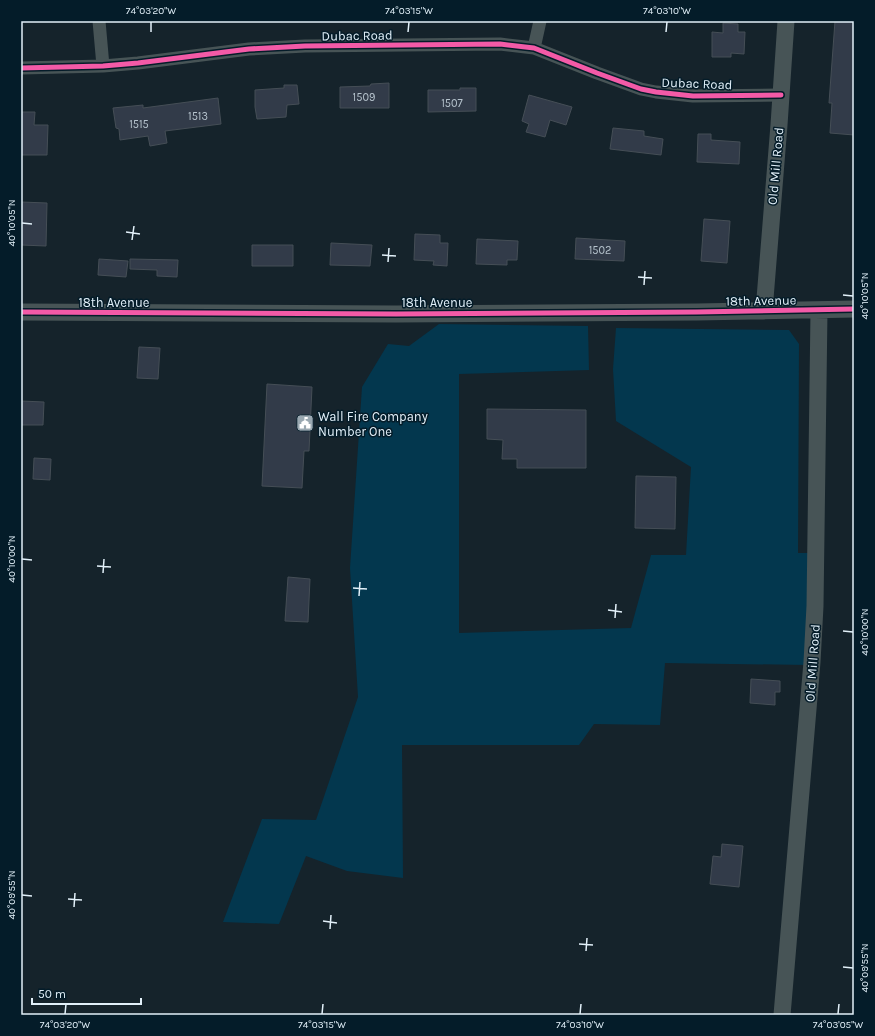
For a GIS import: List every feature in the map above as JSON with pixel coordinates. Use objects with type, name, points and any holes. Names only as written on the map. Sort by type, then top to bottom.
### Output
[{"type":"street","points":[[99,21],[103,66]]},
{"type":"street","points":[[534,48],[540,21]]},
{"type":"street","name":"Old Mill Road","points":[[764,311],[786,21]]},
{"type":"street","name":"Dubac Road","points":[[21,68],[138,64],[249,50],[305,46],[500,44],[534,48],[641,89],[656,92],[693,96],[781,95]]},
{"type":"street","name":"18th Avenue","points":[[21,312],[396,314],[854,309]]},
{"type":"street","name":"Old Mill Road","points":[[782,1015],[814,630],[819,310]]},
{"type":"shaded area","points":[[439,324],[588,326],[589,370],[459,374],[459,633],[631,628],[651,555],[686,555],[691,467],[616,421],[613,369],[616,328],[789,330],[799,344],[798,553],[811,553],[808,665],[665,663],[660,725],[594,724],[579,745],[402,745],[403,878],[347,871],[306,856],[279,924],[223,922],[262,819],[316,820],[358,697],[350,568],[362,387],[388,344],[409,346]]},
{"type":"building","points":[[835,21],[854,21],[854,135],[830,133],[832,103],[829,103]]},
{"type":"building","points":[[723,23],[738,24],[738,32],[745,32],[744,54],[731,53],[731,57],[712,57],[712,32],[723,33]]},
{"type":"building","points":[[389,83],[389,108],[340,108],[340,87],[370,86],[371,84]]},
{"type":"building","points":[[284,85],[297,85],[299,104],[287,105],[286,117],[257,119],[255,90],[284,88]]},
{"type":"building","points":[[460,88],[476,88],[476,111],[428,112],[428,90],[460,90]]},
{"type":"building","points":[[529,95],[572,107],[566,125],[550,120],[545,137],[526,132],[529,124],[522,121]]},
{"type":"building","points":[[218,98],[221,124],[165,131],[167,143],[150,146],[148,136],[120,140],[119,129],[116,128],[113,108],[143,105],[143,108]]},
{"type":"building","points":[[21,112],[35,112],[34,125],[48,125],[47,155],[21,155]]},
{"type":"building","points":[[613,128],[644,131],[644,136],[663,139],[661,155],[610,149]]},
{"type":"building","points":[[698,134],[711,134],[711,140],[740,142],[739,164],[697,162]]},
{"type":"building","points":[[21,202],[47,203],[46,246],[21,245]]},
{"type":"building","points":[[704,219],[730,221],[727,263],[701,261]]},
{"type":"building","points":[[415,234],[440,235],[440,243],[448,243],[447,266],[433,265],[434,261],[414,260]]},
{"type":"building","points":[[576,238],[625,241],[624,261],[575,259]]},
{"type":"building","points":[[477,239],[518,241],[517,260],[507,260],[507,265],[476,264]]},
{"type":"building","points":[[331,243],[372,245],[370,266],[330,265]]},
{"type":"building","points":[[252,245],[293,245],[293,266],[252,266]]},
{"type":"building","points":[[99,259],[128,261],[126,277],[98,275]]},
{"type":"building","points":[[130,259],[178,260],[177,277],[157,276],[157,270],[130,269]]},
{"type":"building","points":[[139,347],[160,348],[158,379],[137,378]]},
{"type":"building","points":[[267,384],[312,387],[309,451],[304,451],[302,488],[262,486]]},
{"type":"building","points":[[21,401],[44,402],[43,425],[21,425]]},
{"type":"building","points":[[487,409],[586,410],[586,468],[517,468],[517,459],[502,459],[503,440],[487,439]]},
{"type":"building","points":[[34,458],[51,459],[50,480],[33,479]]},
{"type":"building","points":[[636,476],[676,477],[675,529],[635,528]]},
{"type":"building","points":[[288,577],[310,579],[308,622],[285,621]]},
{"type":"building","points":[[751,679],[780,681],[780,692],[775,692],[775,705],[750,703]]},
{"type":"building","points":[[722,844],[743,846],[739,887],[710,884],[713,856],[721,857]]},
{"type":"cycle path","points":[[21,68],[103,66],[249,49],[305,46],[500,44],[534,48],[641,89],[656,92],[693,96],[781,95]]},
{"type":"cycle path","points":[[21,312],[396,314],[697,312],[854,309]]},
{"type":"place","name":"Wall Fire Company Number One","points":[[305,423]]}]
